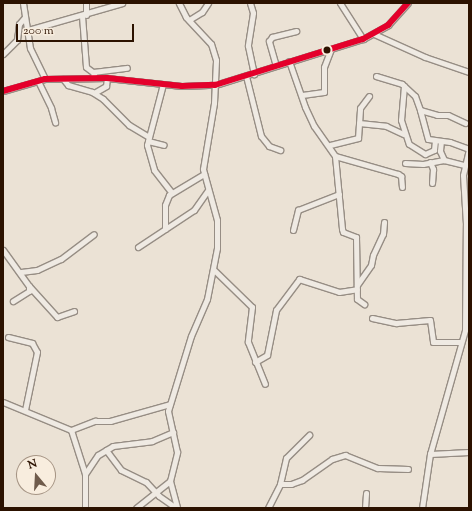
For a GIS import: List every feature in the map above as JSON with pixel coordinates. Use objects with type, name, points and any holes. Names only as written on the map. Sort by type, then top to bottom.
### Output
[{"type":"street","points":[[23,3],[30,48],[45,79]]},
{"type":"street","points":[[86,3],[84,15],[86,67],[93,72],[127,68]]},
{"type":"street","points":[[28,30],[122,3]]},
{"type":"street","points":[[177,508],[170,481],[177,452],[173,432],[168,420],[170,404],[191,336],[207,299],[214,270],[218,232],[204,174],[217,68],[213,48],[190,20],[179,3]]},
{"type":"street","points":[[190,20],[202,12],[208,3]]},
{"type":"street","points":[[250,3],[253,13],[248,46],[254,74]]},
{"type":"street","points":[[340,3],[363,39]]},
{"type":"street","points":[[3,91],[45,79],[107,78],[163,84],[215,85],[363,39],[388,25],[408,3]]},
{"type":"street","points":[[3,54],[17,40],[19,24],[25,16]]},
{"type":"street","points":[[276,66],[269,42],[272,37],[296,31]]},
{"type":"street","points":[[374,34],[469,72]]},
{"type":"street","points":[[302,95],[324,92],[324,67],[331,49]]},
{"type":"street","points":[[289,61],[314,126],[330,145],[335,156],[343,232],[356,237],[357,299],[364,304]]},
{"type":"street","points":[[93,72],[93,78]]},
{"type":"street","points":[[246,76],[261,136],[269,146],[280,150]]},
{"type":"street","points":[[376,76],[392,79],[404,86],[415,96],[420,110],[425,134],[428,139],[469,148],[464,165],[463,183],[468,255],[468,305],[465,330],[430,454],[422,508]]},
{"type":"street","points":[[94,93],[106,86],[107,78]]},
{"type":"street","points":[[63,79],[68,85],[94,93],[129,125],[149,139],[164,145]]},
{"type":"street","points":[[38,81],[52,108],[55,122]]},
{"type":"street","points":[[163,84],[149,139],[148,149],[154,170],[172,192]]},
{"type":"street","points":[[404,86],[401,120],[404,135],[409,144],[425,154],[434,150],[435,141]]},
{"type":"street","points":[[330,145],[357,140],[360,108],[369,96]]},
{"type":"street","points":[[420,110],[437,115],[448,115],[465,123]]},
{"type":"street","points":[[359,123],[386,126],[404,135]]},
{"type":"street","points":[[441,141],[440,151],[444,160]]},
{"type":"street","points":[[335,156],[398,174],[401,176],[402,187]]},
{"type":"street","points":[[406,163],[444,160],[464,165]]},
{"type":"street","points":[[430,162],[433,168],[432,183]]},
{"type":"street","points":[[165,228],[166,199],[172,192],[204,174]]},
{"type":"street","points":[[138,247],[194,210],[208,190]]},
{"type":"street","points":[[293,230],[298,210],[340,194]]},
{"type":"street","points":[[256,362],[267,355],[276,310],[299,279],[339,292],[357,287],[371,265],[373,255],[383,234],[384,222]]},
{"type":"street","points":[[21,272],[37,270],[61,259],[94,234]]},
{"type":"street","points":[[3,250],[21,272],[29,286],[57,316],[74,311]]},
{"type":"street","points":[[214,270],[252,308],[248,342],[265,384]]},
{"type":"street","points":[[13,301],[29,290],[29,286]]},
{"type":"street","points":[[372,318],[396,323],[430,320],[433,342],[461,342]]},
{"type":"street","points":[[8,337],[32,343],[37,352],[25,410]]},
{"type":"street","points":[[3,402],[71,430],[95,421],[110,421],[170,404]]},
{"type":"street","points":[[71,430],[85,474],[85,508]]},
{"type":"street","points":[[85,474],[98,455],[106,450],[122,443],[152,441],[173,432]]},
{"type":"street","points":[[268,508],[280,484],[284,462],[289,454],[309,435]]},
{"type":"street","points":[[106,450],[121,470],[146,482],[156,492],[177,508]]},
{"type":"street","points":[[430,454],[469,452]]},
{"type":"street","points":[[280,484],[291,484],[302,480],[332,458],[345,455],[378,468],[408,469]]},
{"type":"street","points":[[136,508],[170,481]]},
{"type":"street","points":[[365,508],[366,493]]},
{"type":"transit line","points":[[3,91],[45,79],[107,78],[182,86],[215,85],[363,39],[388,25],[408,3]]}]
